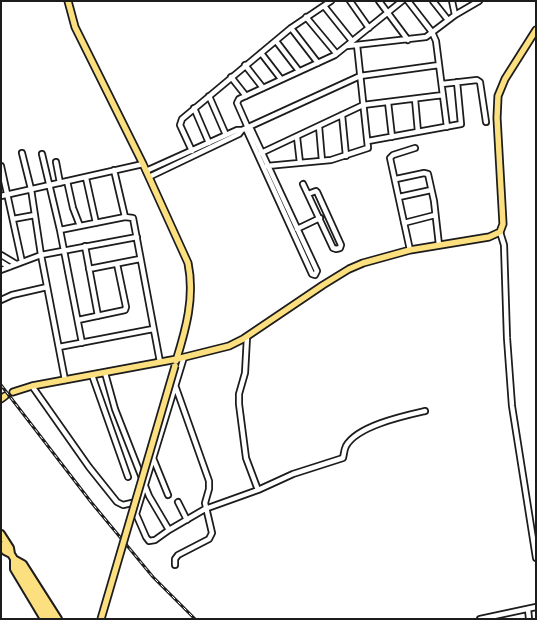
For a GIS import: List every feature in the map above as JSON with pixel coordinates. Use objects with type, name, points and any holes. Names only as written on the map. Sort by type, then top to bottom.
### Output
[{"type":"highway","points":[[1,534],[51,619]]},
{"type":"highway","points":[[1,545],[14,559],[23,564],[58,619]]},
{"type":"highway","points":[[14,559],[14,569],[44,619]]},
{"type":"main road","points":[[68,1],[75,27],[184,252],[190,274],[191,295],[189,314],[180,358],[175,366],[101,619]]},
{"type":"main road","points":[[13,392],[32,386],[180,358],[229,346],[349,269],[377,258],[410,250],[489,237],[500,232],[503,224],[497,118],[498,96],[505,79],[536,30]]},
{"type":"street","points":[[192,150],[179,122],[182,118],[291,28],[330,1]]},
{"type":"street","points":[[350,1],[369,28]]},
{"type":"street","points":[[379,1],[408,40]]},
{"type":"street","points":[[266,166],[312,274],[315,275],[317,271],[260,153],[247,128],[238,103],[239,99],[336,53],[402,1]]},
{"type":"street","points":[[408,1],[432,32],[436,41],[447,127]]},
{"type":"street","points":[[433,1],[448,20]]},
{"type":"street","points":[[452,1],[455,15]]},
{"type":"street","points":[[346,46],[426,37],[455,15],[479,1]]},
{"type":"street","points":[[324,6],[352,41]]},
{"type":"street","points":[[306,17],[336,53]]},
{"type":"street","points":[[291,28],[318,62]]},
{"type":"street","points":[[276,41],[299,71]]},
{"type":"street","points":[[266,166],[322,161],[367,149],[368,141],[357,45]]},
{"type":"street","points":[[261,52],[281,80]]},
{"type":"street","points":[[245,65],[263,88]]},
{"type":"street","points":[[147,174],[239,134],[247,128],[360,76],[439,65]]},
{"type":"street","points":[[231,77],[246,96]]},
{"type":"street","points":[[442,84],[477,80],[480,82],[486,122]]},
{"type":"street","points":[[368,141],[462,123],[457,82]]},
{"type":"street","points":[[260,153],[363,106],[443,95]]},
{"type":"street","points":[[209,96],[226,135]]},
{"type":"street","points":[[415,99],[418,132]]},
{"type":"street","points":[[388,102],[392,137]]},
{"type":"street","points":[[194,108],[209,143]]},
{"type":"street","points":[[342,115],[346,156]]},
{"type":"street","points":[[318,126],[322,161]]},
{"type":"street","points":[[147,174],[192,150],[237,130],[247,128]]},
{"type":"street","points":[[297,136],[300,163]]},
{"type":"street","points":[[410,250],[391,156],[415,148]]},
{"type":"street","points":[[22,153],[31,189],[40,254],[65,380]]},
{"type":"street","points":[[42,154],[60,230],[82,343]]},
{"type":"street","points":[[56,162],[60,183]]},
{"type":"street","points":[[1,196],[143,164]]},
{"type":"street","points":[[1,166],[22,262]]},
{"type":"street","points":[[114,170],[125,217]]},
{"type":"street","points":[[396,180],[425,173],[428,174],[439,245]]},
{"type":"street","points":[[86,178],[96,223]]},
{"type":"street","points":[[67,181],[73,208],[80,226]]},
{"type":"street","points":[[303,184],[333,248],[336,250],[340,248],[341,245],[316,190],[308,194]]},
{"type":"street","points":[[399,197],[431,190]]},
{"type":"street","points":[[13,219],[34,215]]},
{"type":"street","points":[[404,222],[435,215]]},
{"type":"street","points":[[60,230],[132,217],[160,362]]},
{"type":"street","points":[[297,229],[320,218]]},
{"type":"street","points":[[500,232],[504,245],[512,406],[536,558]]},
{"type":"street","points":[[1,270],[40,254],[137,237]]},
{"type":"street","points":[[85,246],[98,316]]},
{"type":"street","points":[[1,255],[16,264]]},
{"type":"street","points":[[89,269],[140,259]]},
{"type":"street","points":[[1,262],[9,267]]},
{"type":"street","points":[[78,320],[126,308],[117,264]]},
{"type":"street","points":[[1,300],[12,295],[47,287]]},
{"type":"street","points":[[59,347],[154,329]]},
{"type":"street","points":[[247,336],[245,374],[238,399],[246,458],[258,490]]},
{"type":"street","points":[[180,358],[175,385],[136,516],[147,539],[156,540],[169,530],[205,509],[258,490],[293,474],[342,458],[347,445],[365,430],[397,418],[425,411]]},
{"type":"street","points":[[105,373],[144,485],[169,530]]},
{"type":"street","points":[[92,375],[128,477]]},
{"type":"street","points":[[175,385],[209,481],[205,509],[211,527],[210,538],[178,554],[175,559],[175,565]]},
{"type":"street","points":[[32,386],[89,468],[117,502],[123,504],[139,502]]},
{"type":"street","points":[[153,458],[168,495]]},
{"type":"street","points":[[178,502],[187,520]]},
{"type":"street","points":[[480,619],[536,607]]},
{"type":"street","points":[[528,609],[529,619]]},
{"type":"railway","points":[[1,385],[91,502],[153,577],[195,619]]}]
